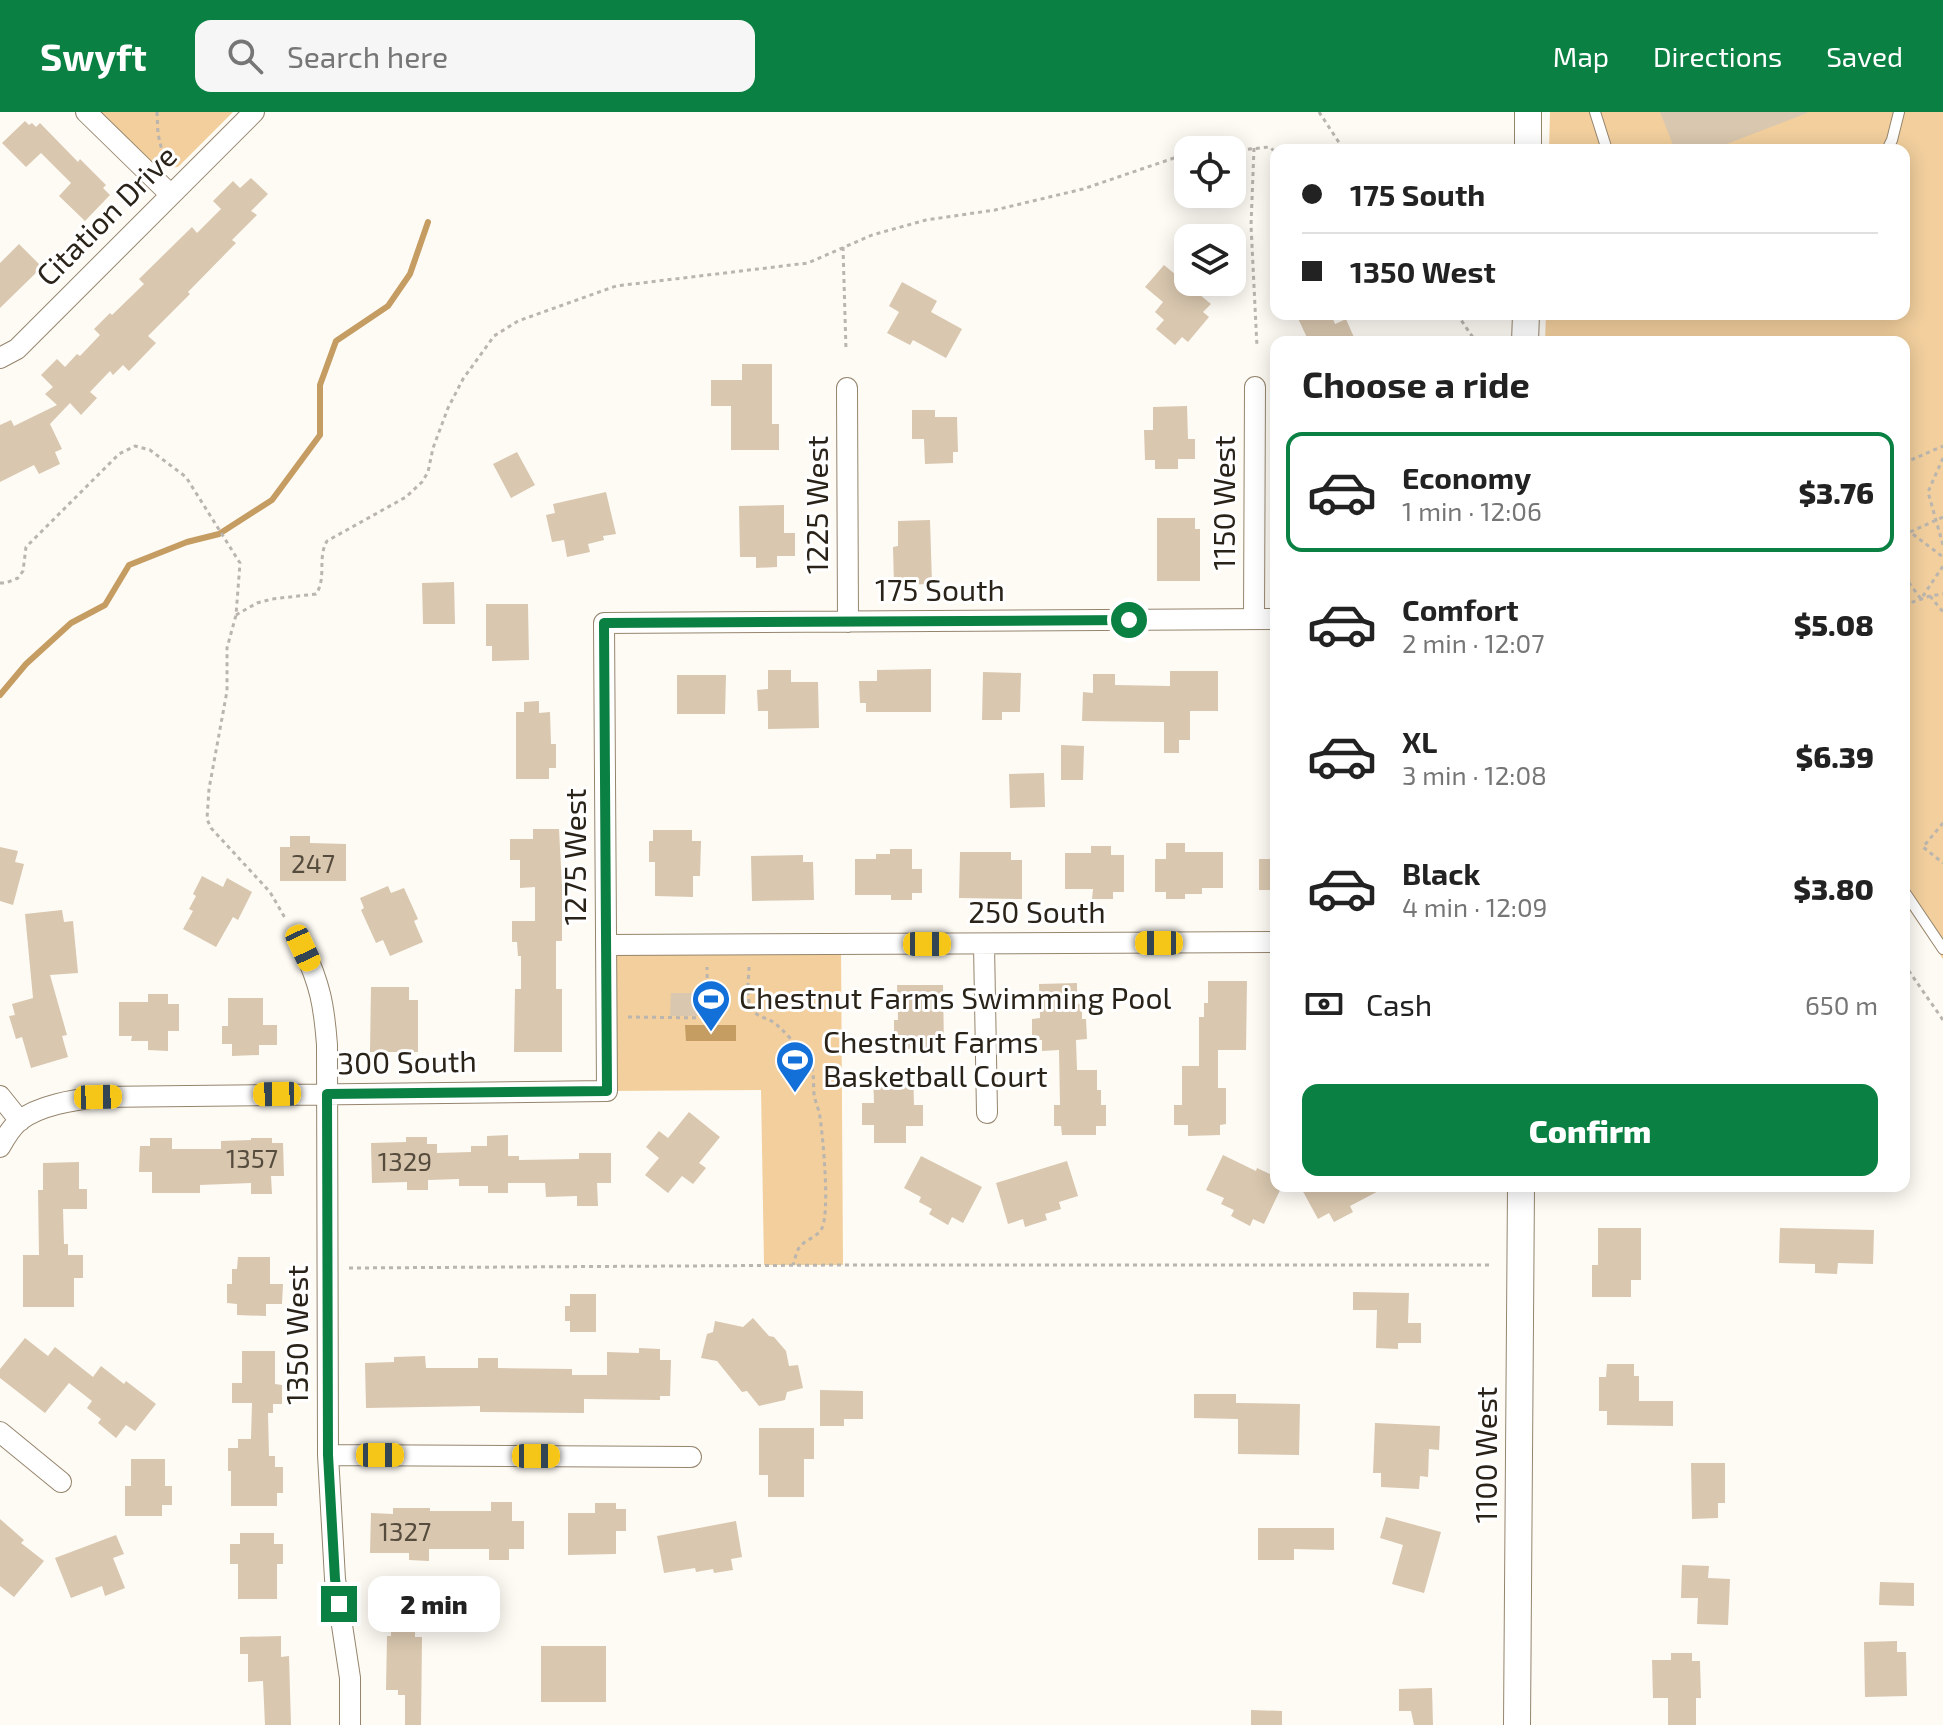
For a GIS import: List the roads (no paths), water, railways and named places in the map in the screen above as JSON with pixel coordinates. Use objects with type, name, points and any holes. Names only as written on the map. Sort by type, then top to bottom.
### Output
[{"type":"street","points":[[86,112],[171,195]]},
{"type":"street","name":"Citation Drive","points":[[0,358],[17,349],[254,112]]},
{"type":"street","points":[[1528,112],[1528,144]]},
{"type":"street","name":"1150 West","points":[[1254,619],[1255,387]]},
{"type":"street","name":"1225 West","points":[[847,388],[848,622]]},
{"type":"street","name":"175 South","points":[[604,623],[1270,619]]},
{"type":"street","name":"1275 West","points":[[604,623],[607,1091]]},
{"type":"street","name":"250 South","points":[[606,945],[1270,942]]},
{"type":"street","points":[[984,944],[987,1113]]},
{"type":"street","name":"1350 West","points":[[303,948],[325,1007],[328,1455],[335,1579],[350,1678],[350,1725]]},
{"type":"street","name":"300 South","points":[[20,1121],[68,1101],[98,1097],[607,1091]]},
{"type":"street","points":[[0,1096],[20,1121],[0,1147]]},
{"type":"street","name":"1100 West","points":[[1517,1725],[1521,1192]]},
{"type":"street","points":[[0,1432],[61,1482]]},
{"type":"street","points":[[328,1455],[691,1457]]},
{"type":"lane","points":[[1595,112],[1605,144]]},
{"type":"lane","points":[[1890,144],[1899,112]]},
{"type":"lane","points":[[1910,900],[1943,949]]},
{"type":"waterway","points":[[0,695],[26,664],[71,623],[105,605],[129,565],[187,542],[219,534],[272,500],[320,435],[320,385],[336,341],[388,306],[410,274],[428,222]]},
{"type":"place","name":"Chestnut Farms Swimming Pool","points":[[711,1033]]},
{"type":"place","name":"Chestnut Farms Basketball Court","points":[[795,1094]]}]
